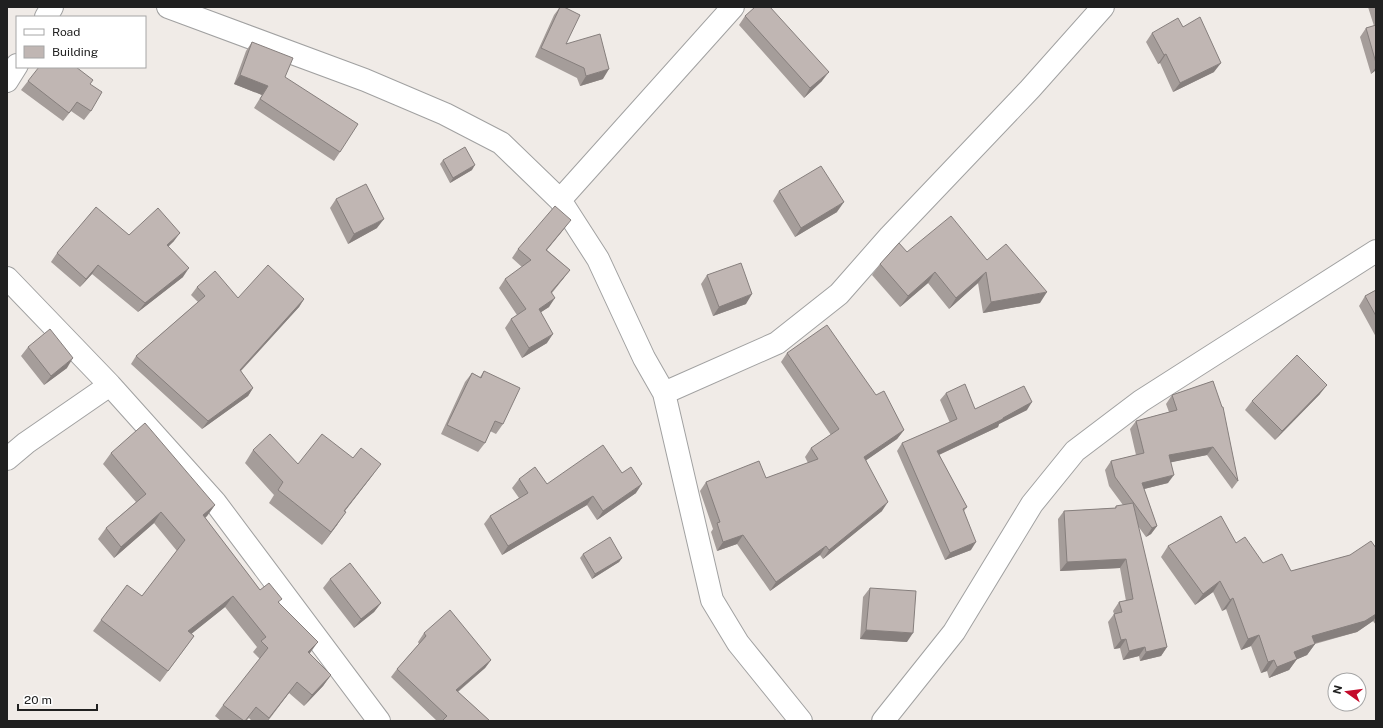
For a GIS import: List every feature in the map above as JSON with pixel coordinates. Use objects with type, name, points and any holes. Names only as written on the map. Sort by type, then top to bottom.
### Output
[{"type":"street","points":[[47,16],[52,7]]},
{"type":"street","points":[[168,7],[365,80],[445,114],[501,143],[560,200],[598,259],[644,358],[664,393],[712,600],[738,643],[801,721]]},
{"type":"street","points":[[560,200],[733,7]]},
{"type":"street","points":[[664,393],[777,343],[839,294],[890,236],[1030,89],[1103,7]]},
{"type":"street","points":[[7,81],[16,67]]},
{"type":"street","points":[[883,721],[954,632],[1032,504],[1075,451],[1141,401],[1376,251]]},
{"type":"street","points":[[7,278],[110,385],[214,502],[378,721]]},
{"type":"street","points":[[7,459],[26,443],[110,385]]},
{"type":"building","points":[[560,7],[564,7],[580,15],[566,44],[600,34],[609,69],[586,76],[584,68],[541,48]]},
{"type":"building","points":[[755,7],[770,7],[829,72],[810,88],[745,16]]},
{"type":"building","points":[[1200,17],[1221,63],[1180,83],[1166,54],[1164,55],[1152,33],[1178,18],[1183,27]]},
{"type":"building","points":[[1376,25],[1376,63],[1366,28]]},
{"type":"building","points":[[252,42],[293,58],[285,77],[358,124],[340,152],[260,99],[268,86],[240,75]]},
{"type":"building","points":[[38,68],[77,68],[93,80],[90,84],[102,92],[91,111],[77,102],[69,113],[28,81]]},
{"type":"building","points":[[465,147],[475,165],[453,178],[443,160]]},
{"type":"building","points":[[821,166],[844,202],[801,228],[779,191]]},
{"type":"building","points":[[366,184],[384,219],[354,234],[336,199]]},
{"type":"building","points":[[555,206],[571,220],[546,250],[570,270],[551,292],[555,298],[539,309],[553,334],[529,348],[511,319],[526,309],[505,279],[531,260],[518,249]]},
{"type":"building","points":[[96,207],[129,235],[158,208],[180,233],[167,245],[189,268],[145,303],[98,265],[86,279],[57,253]]},
{"type":"building","points":[[951,216],[987,260],[1006,244],[1047,292],[991,302],[986,272],[956,298],[935,272],[908,296],[880,264],[899,243],[907,252]]},
{"type":"building","points":[[741,263],[752,294],[719,307],[707,275]]},
{"type":"building","points":[[268,265],[304,299],[240,370],[253,388],[208,421],[136,356],[205,296],[197,287],[215,271],[238,298]]},
{"type":"building","points":[[1376,290],[1376,316],[1365,296]]},
{"type":"building","points":[[827,325],[876,395],[884,391],[904,430],[864,457],[888,502],[829,550],[826,546],[776,582],[743,535],[723,542],[717,523],[720,522],[706,482],[759,461],[766,478],[818,459],[811,448],[839,429],[787,353]]},
{"type":"building","points":[[50,329],[73,358],[51,376],[28,347]]},
{"type":"building","points":[[1297,355],[1327,385],[1282,431],[1252,401]]},
{"type":"building","points":[[484,371],[520,388],[503,424],[495,421],[485,443],[447,425],[472,373],[481,378]]},
{"type":"building","points":[[1213,381],[1223,407],[1238,481],[1213,447],[1169,455],[1174,475],[1142,483],[1157,526],[1152,528],[1115,477],[1111,461],[1144,453],[1136,421],[1177,410],[1172,395]]},
{"type":"building","points":[[965,384],[975,409],[1024,386],[1032,402],[1003,419],[937,451],[967,507],[963,509],[976,542],[950,553],[902,443],[957,419],[946,393]]},
{"type":"building","points":[[145,423],[215,505],[203,515],[260,590],[269,583],[282,599],[278,602],[318,642],[308,652],[331,675],[312,695],[297,682],[269,718],[256,707],[244,721],[223,705],[268,648],[261,641],[266,637],[233,596],[188,631],[194,636],[168,671],[101,620],[127,585],[142,596],[185,540],[161,512],[121,547],[106,528],[146,494],[111,453]]},
{"type":"building","points":[[270,434],[298,464],[322,434],[353,458],[361,448],[381,464],[344,511],[346,512],[331,532],[278,490],[283,482],[253,450]]},
{"type":"building","points":[[603,445],[622,473],[631,467],[642,484],[603,511],[593,496],[508,546],[490,516],[528,493],[519,479],[535,467],[547,484]]},
{"type":"building","points":[[1133,503],[1167,647],[1146,652],[1145,647],[1129,651],[1126,639],[1121,640],[1114,614],[1122,612],[1119,602],[1133,599],[1126,559],[1067,562],[1064,511],[1116,508],[1116,506]]},
{"type":"building","points":[[1221,516],[1236,543],[1245,537],[1263,563],[1282,554],[1291,571],[1350,555],[1371,541],[1376,548],[1376,614],[1365,621],[1312,636],[1315,644],[1294,652],[1297,659],[1277,667],[1274,660],[1268,662],[1259,635],[1248,639],[1233,598],[1230,600],[1220,581],[1203,594],[1168,546]]},
{"type":"building","points":[[610,537],[622,558],[595,574],[583,554]]},
{"type":"building","points":[[350,563],[381,603],[361,619],[330,579]]},
{"type":"building","points":[[870,588],[916,591],[913,633],[866,630]]},
{"type":"building","points":[[450,610],[491,660],[456,690],[490,721],[442,721],[447,716],[397,669],[426,636],[424,633]]}]
